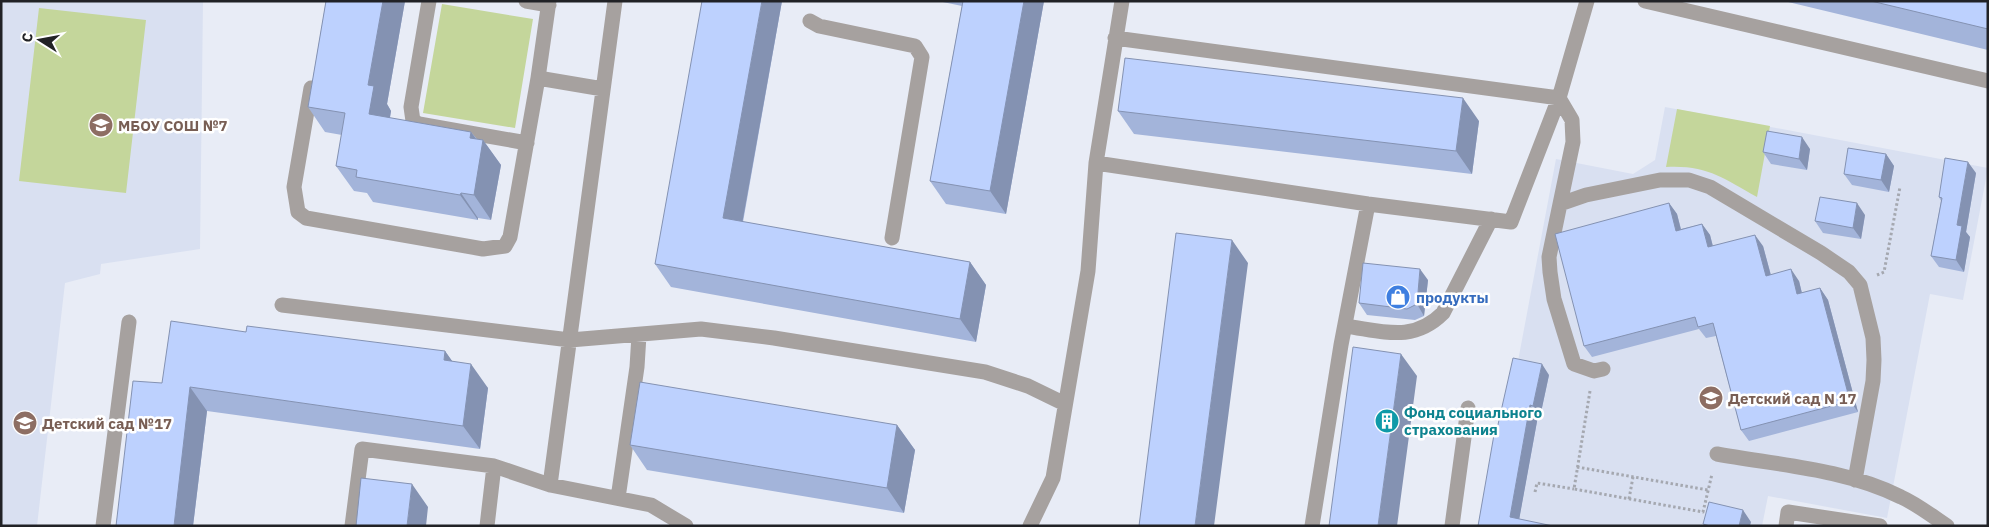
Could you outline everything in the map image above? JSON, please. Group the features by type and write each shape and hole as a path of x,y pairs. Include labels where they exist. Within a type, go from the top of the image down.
{"street":[{"path":"429,1 411,108 413,120 419,124 527,143"},
{"path":"315,70 294,187 298,212 306,218 483,249 505,246 510,237 549,3 526,1"},
{"path":"550,485 615,1"},
{"path":"1030,526 1053,478 1088,271 1096,163 1122,1"},
{"path":"1096,163 1368,204 1511,222 1559,98 1587,1"},
{"path":"1645,1 1988,81"},
{"path":"810,20 819,26 915,46 922,57 892,238"},
{"path":"1115,38 1559,98"},
{"path":"538,78 603,89"},
{"path":"1559,98 1572,120 1573,142 1550,257 1554,299 1574,364 1598,370"},
{"path":"1560,204 1586,195 1660,180 1689,180 1710,187 1821,252 1849,272 1858,282 1874,338 1873,381 1855,480"},
{"path":"1312,526 1345,326 1368,204"},
{"path":"1345,326 1406,333 1419,331 1432,323 1443,313 1491,219"},
{"path":"282,305 570,340 701,329 774,338 985,372 1028,386 1065,404"},
{"path":"103,526 129,322"},
{"path":"618,498 637,367 639,335"},
{"path":"1452,526 1468,408"},
{"path":"352,526 362,449 494,466 550,485 651,505 686,526"},
{"path":"1717,454 1855,480 1902,497 1947,526"},
{"path":"487,526 494,466"},
{"path":"1786,526 1788,512 1880,526"}],"path":[{"path":"1858,282 1884,272 1900,187"},
{"path":"1574,489 1598,370"},
{"path":"1535,492 1537,483 1703,512 1717,454"},
{"path":"1578,467 1708,490"},
{"path":"1629,499 1633,477"}],"shaded area":[{"name":"МБОУ СОШ №7","path":"1,1 203,1 200,249 101,264 100,274 65,283 37,526 1,526"},
{"name":"Детский сад N 17","path":"1665,107 1988,168 1963,300 1930,294 1887,518 1768,496 1762,526 1487,526 1556,159 1633,174 1655,160"}],"green space":[{"path":"442,4 533,19 515,128 423,113"},
{"path":"39,8 146,20 126,193 19,181"},
{"path":"1677,109 1770,126 1757,197 1714,174 1693,168 1666,167"}],"building":[{"path":"326,1 383,1 368,85 374,86 369,114 471,132 470,138 483,140 474,195 461,193 460,195 356,177 357,170 336,166 345,113 308,107"},
{"path":"702,1 762,1 723,218 970,262 960,319 655,264"},
{"path":"963,1 1024,1 990,191 930,181"},
{"path":"1871,1 1988,1 1988,29"},
{"path":"1125,58 1463,98 1456,151 1118,111"},
{"path":"1767,131 1802,137 1799,159 1763,152"},
{"path":"1848,148 1886,154 1881,180 1844,174"},
{"path":"1945,158 1968,162 1957,225 1962,226 1956,260 1931,256 1942,198 1939,197"},
{"path":"1820,197 1857,203 1853,228 1815,221"},
{"path":"1669,203 1676,231 1702,224 1708,247 1755,235 1766,276 1791,269 1797,294 1820,288 1850,401 1741,430 1713,323 1698,327 1695,317 1584,346 1555,234"},
{"path":"1176,233 1232,240 1195,526 1139,526"},
{"name":"продукты","path":"1363,263 1420,269 1417,304 1407,309 1359,303"},
{"path":"171,321 246,332 247,326 445,351 444,360 471,364 463,426 190,387 174,526 116,526 133,381 162,383"},
{"path":"1353,347 1401,354 1378,526 1329,526"},
{"path":"1513,358 1542,364 1533,406 1530,405 1510,517 1553,526 1478,526 1495,429 1497,429"},
{"path":"640,382 897,425 887,488 630,445"},
{"path":"361,478 412,484 407,526 356,526"},
{"path":"1709,502 1743,510 1739,526 1710,526 1703,524"}],"place":[{"name":"МБОУ СОШ №7","path":"101,125"},
{"name":"продукты","path":"1398,297"},
{"name":"Детский сад N 17","path":"1711,398"},
{"name":"Фонд социального страхования","path":"1387,421"},
{"name":"Детский сад №17","path":"25,423"}]}
